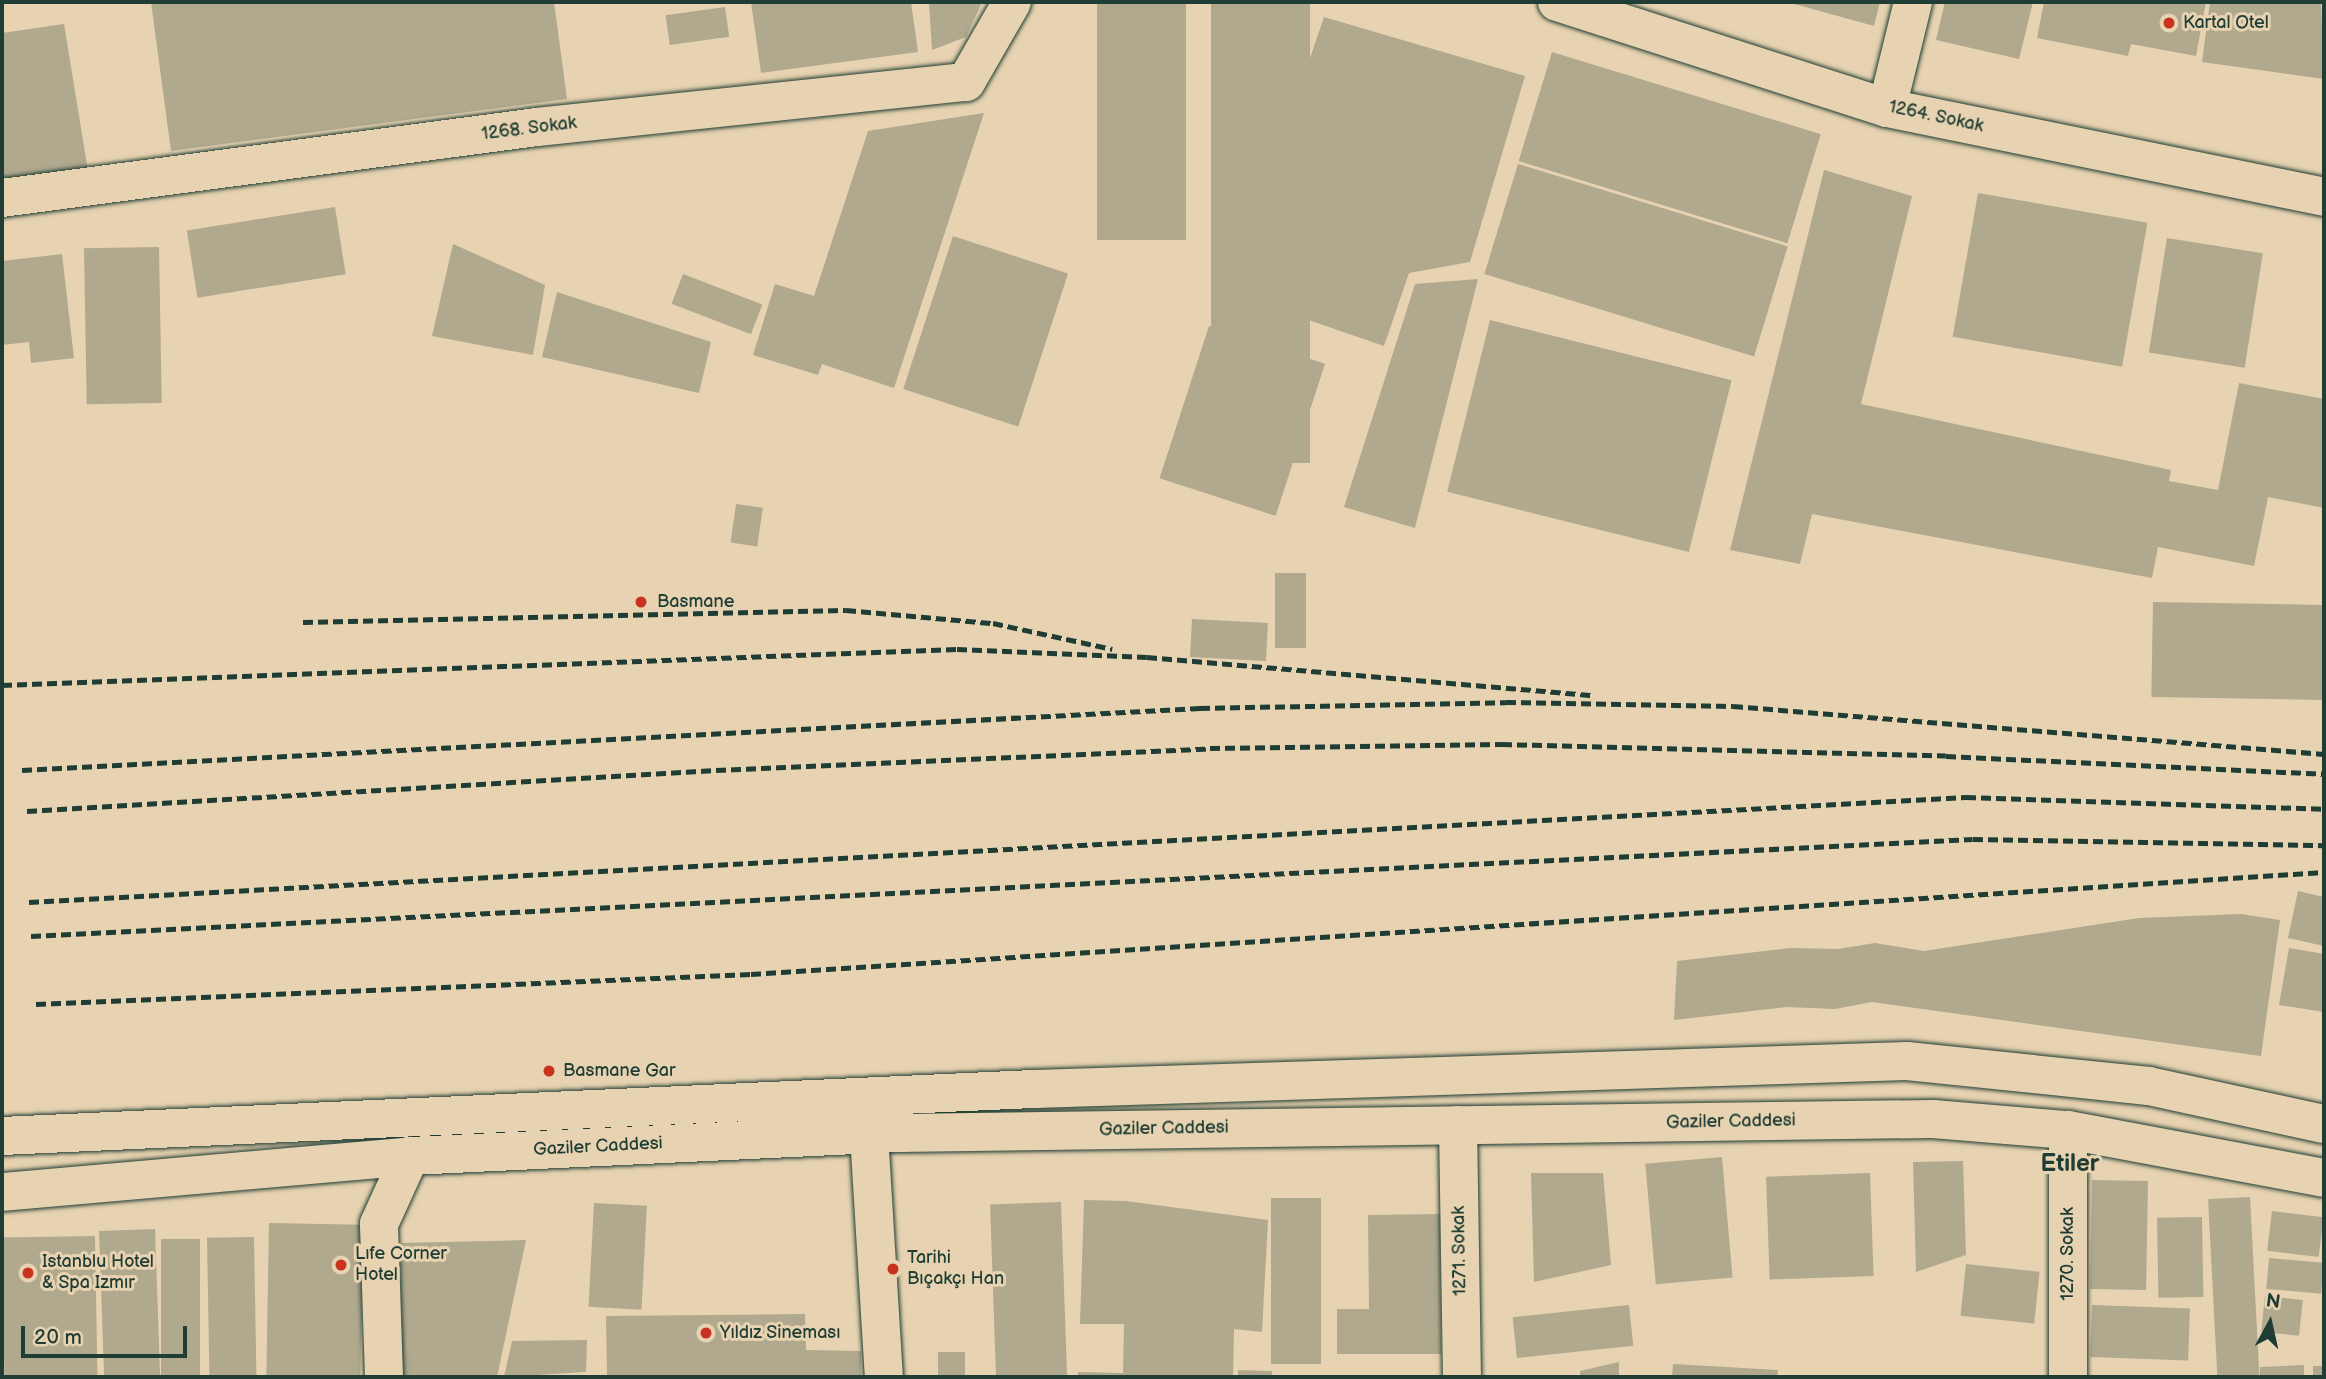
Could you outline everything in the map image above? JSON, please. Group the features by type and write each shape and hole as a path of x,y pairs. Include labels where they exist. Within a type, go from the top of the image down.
{"main road":[{"name":"1268. Sokak","path":"2,198 537,127 966,82 1012,2"},
{"name":"1264. Sokak","path":"1557,2 1887,108 2324,197"},
{"path":"1887,108 1913,2"},
{"path":"2,1136 1021,1090 1907,1061 2149,1086 2324,1124"},
{"name":"Gaziler Caddesi","path":"2,1192 410,1156 869,1134 1933,1119 2068,1130 2324,1178"},
{"name":"1271. Sokak","path":"1458,1125 1462,1377"},
{"name":"1270. Sokak","path":"2068,1130 2068,1377"},
{"path":"869,1134 884,1377"},
{"path":"384,1377 379,1224 410,1156"}],"building":[{"path":"151,2 554,2 567,99 171,151"},
{"path":"751,2 911,2 918,52 761,73"},
{"path":"929,2 982,2 966,37 932,50"},
{"path":"1097,2 1186,2 1186,240 1097,240"},
{"path":"1211,2 1310,2 1310,463 1211,463"},
{"path":"1787,2 1880,2 1874,26"},
{"path":"1945,2 2033,2 2019,59 1936,40"},
{"path":"2044,2 2206,2 2196,56 2131,44 2128,56 2037,38"},
{"path":"2210,2 2321,2 2324,79 2202,62"},
{"path":"725,7 729,37 670,45 666,15"},
{"path":"1324,17 1525,76 1470,262 1409,273 1384,346 1230,293"},
{"path":"64,24 89,177 2,190 2,33"},
{"path":"1552,52 1821,134 1787,243 1519,161"},
{"path":"984,113 894,388 822,364 818,375 753,355 775,284 814,296 868,131"},
{"path":"1518,164 1788,246 1754,356 1484,274"},
{"path":"1824,170 1912,196 1861,404 2171,470 2169,481 2218,490 2239,383 2324,399 2324,508 2268,497 2254,566 2158,547 2152,578 1812,514 1800,564 1730,550"},
{"path":"1978,193 2147,223 2122,367 1953,337"},
{"path":"335,207 346,274 197,298 187,230"},
{"path":"953,236 1068,273 1018,427 903,389"},
{"path":"2167,238 2263,253 2245,368 2149,353"},
{"path":"453,244 545,285 533,355 432,336"},
{"path":"159,247 162,403 87,404 84,248"},
{"path":"62,254 74,358 31,363 29,342 2,345 2,261"},
{"path":"683,274 762,304 751,334 672,304"},
{"path":"1478,279 1415,528 1344,507 1415,284"},
{"path":"557,292 711,342 699,393 542,357"},
{"path":"1490,320 1732,380 1689,552 1447,492"},
{"path":"1209,326 1325,364 1276,516 1160,478"},
{"path":"736,504 763,508 757,546 731,543"},
{"path":"1275,573 1306,573 1306,648 1275,648"},
{"path":"2153,602 2324,605 2322,700 2151,697"},
{"path":"1192,619 1268,623 1266,661 1190,657"},
{"path":"2298,891 2324,897 2324,946 2288,938"},
{"path":"2241,914 2280,920 2261,1056 1872,1002 1835,1009 1787,1007 1674,1020 1677,961 1790,948 1838,949 1875,943 1924,951 2139,918"},
{"path":"2289,948 2324,954 2324,1012 2279,1005"},
{"path":"1722,1157 1733,1278 1656,1284 1645,1164"},
{"path":"1963,1161 1966,1255 1916,1272 1913,1162"},
{"path":"1531,1173 1603,1173 1611,1265 1534,1282"},
{"path":"1870,1173 1874,1276 1770,1280 1766,1177"},
{"path":"2092,1180 2148,1181 2146,1290 2090,1289"},
{"path":"2250,1197 2259,1377 2217,1377 2208,1199"},
{"path":"1271,1198 1321,1198 1321,1364 1271,1364"},
{"path":"1084,1200 1126,1201 1268,1220 1262,1332 1234,1329 1233,1377 1078,1377 1078,1372 1123,1373 1124,1324 1080,1324"},
{"path":"1061,1202 1067,1377 996,1377 990,1204"},
{"path":"594,1203 647,1206 641,1310 589,1307"},
{"path":"2272,1211 2324,1217 2319,1257 2267,1251"},
{"path":"1440,1214 1441,1354 1337,1354 1337,1309 1369,1309 1368,1215"},
{"path":"2202,1217 2203,1297 2158,1298 2157,1218"},
{"path":"269,1223 363,1225 360,1377 266,1377"},
{"path":"155,1229 160,1377 104,1377 99,1231"},
{"path":"95,1236 97,1377 4,1377 2,1238"},
{"path":"254,1237 256,1377 209,1377 207,1238"},
{"path":"161,1239 200,1239 200,1377 161,1377"},
{"path":"526,1240 497,1377 402,1377 400,1243"},
{"path":"2269,1258 2324,1263 2321,1294 2266,1289"},
{"path":"1966,1264 2040,1272 2034,1323 1961,1316"},
{"path":"2265,1296 2303,1300 2299,1336 2261,1332"},
{"path":"1629,1305 1633,1346 1517,1358 1513,1317"},
{"path":"2092,1305 2190,1308 2188,1360 2090,1357"},
{"name":"Yıldız Sineması","path":"805,1314 806,1350 861,1351 861,1377 607,1377 606,1316"},
{"path":"587,1340 586,1372 504,1377 512,1341"},
{"path":"938,1352 965,1352 965,1377 938,1377"},
{"path":"1619,1362 1619,1377 1580,1377 1580,1371"},
{"path":"1673,1364 1778,1370 1777,1377 1672,1377"},
{"path":"2304,1365 2304,1377 2260,1377 2260,1367"},
{"path":"2313,1366 2324,1366 2324,1377 2313,1377"},
{"path":"1238,1370 1272,1371 1272,1377 1238,1377"}],"railway":[{"path":"303,622 846,610 993,623 1112,649"},
{"path":"2,685 957,649 1147,657 1592,695"},
{"path":"22,770 1200,708 1506,702 1733,706 2324,754"},
{"path":"27,811 716,770 1210,748 1502,744 1946,756 2324,774"},
{"path":"29,902 1966,797 2324,809"},
{"path":"31,936 1973,839 2324,845"},
{"path":"36,1004 751,974 2324,872"}],"place":[{"name":"Kartal Otel","path":"2169,23"},
{"name":"Basmane","path":"641,602"},
{"name":"Basmane Gar","path":"549,1071"},
{"name":"Lıfe Corner Hotel","path":"341,1265"},
{"name":"Tarihi Bıçakçı Han","path":"893,1269"},
{"name":"Istanblu Hotel & Spa Izmır","path":"28,1273"},
{"name":"Yıldız Sineması","path":"706,1333"}],"district":[{"name":"Etiler","path":"2070,1164"}]}
